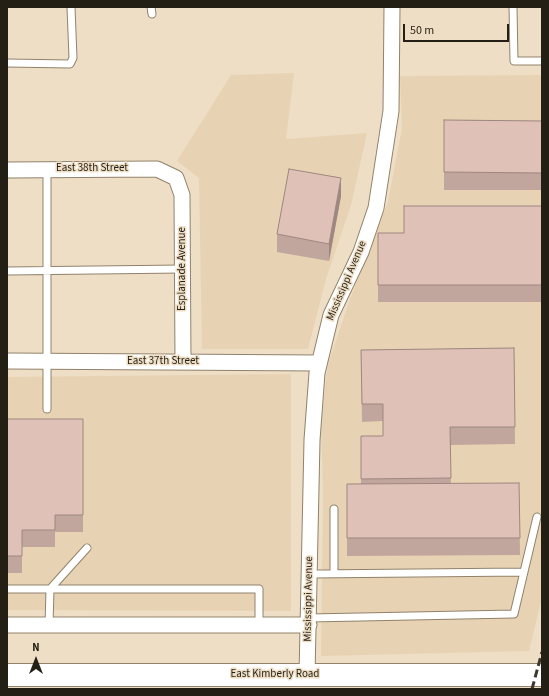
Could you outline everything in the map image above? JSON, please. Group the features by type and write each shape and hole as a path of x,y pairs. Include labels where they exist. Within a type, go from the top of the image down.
{"main road":[{"name":"East Kimberly Road","path":"7,675 542,675"}],"street":[{"name":"Mississippi Avenue","path":"307,675 312,440 319,363 331,315 361,252 376,208 392,111 392,7"},
{"name":"East 38th Street","path":"7,170 157,169 176,178"},
{"name":"Esplanade Avenue","path":"176,178 182,195 183,362"},
{"name":"East 37th Street","path":"7,361 319,363"},
{"path":"7,625 258,625 309,621"}],"lane":[{"path":"7,63 70,64 73,58 71,7"},
{"path":"513,7 514,61 542,61"},
{"path":"46,170 47,409"},
{"path":"7,271 183,269"},
{"path":"334,509 334,574"},
{"path":"309,621 514,614 537,517"},
{"path":"49,625 50,588 87,548"},
{"path":"310,574 523,572"},
{"path":"7,588 258,589 258,625"}],"shaded area":[{"path":"294,73 286,139 367,133 351,205 326,279 308,349 202,349 199,178 177,161 231,75"},
{"path":"542,75 542,597 529,651 321,656 323,494 321,421 328,364 350,299 388,202 402,128 400,76"},
{"path":"291,374 291,611 7,610 7,377"}],"building":[{"path":"444,120 542,121 542,173 444,172"},
{"path":"289,169 341,178 329,244 277,234"},
{"path":"404,206 542,206 542,285 378,285 378,233 404,233"},
{"path":"514,348 515,427 450,427 451,478 361,479 361,436 383,436 383,404 362,404 361,350"},
{"path":"7,419 83,419 83,515 55,515 55,530 22,530 22,556 7,556"},
{"path":"519,483 520,538 347,538 347,484"}],"railway":[{"path":"532,689 542,652"}]}
